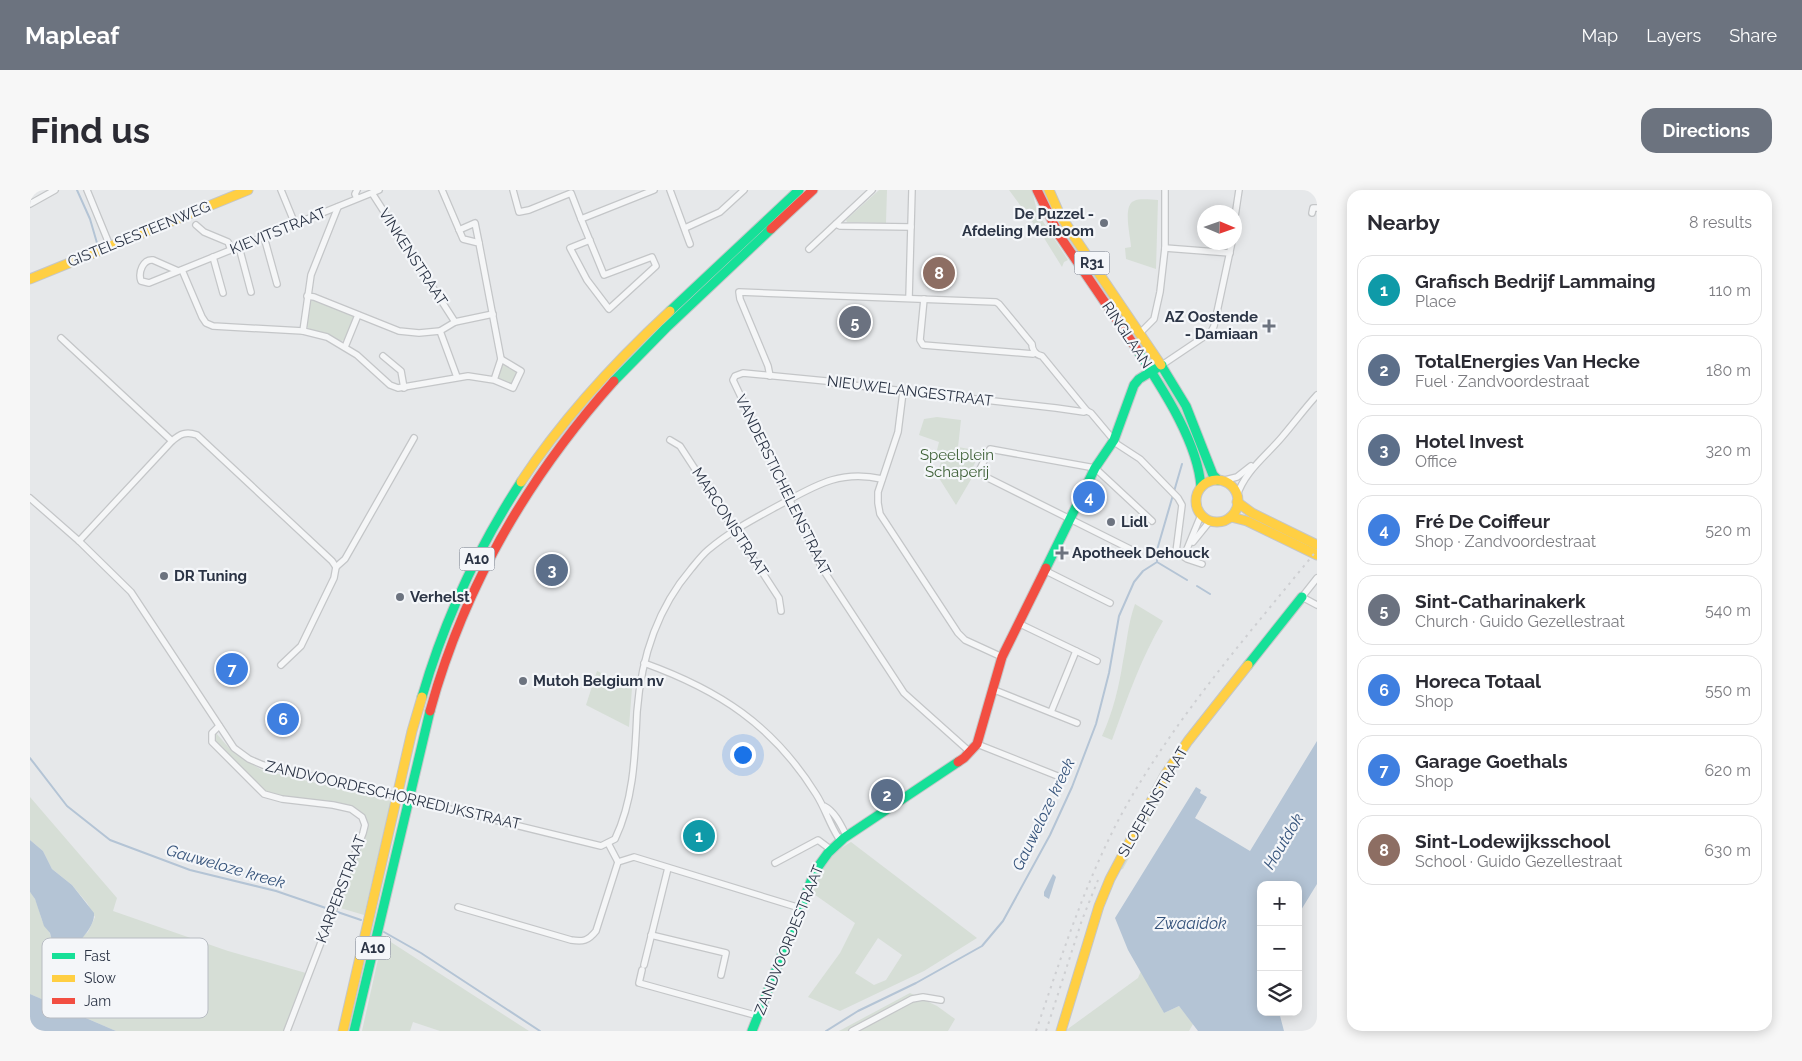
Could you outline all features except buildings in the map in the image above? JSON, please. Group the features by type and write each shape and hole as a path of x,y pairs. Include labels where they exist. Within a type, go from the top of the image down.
{"main road":[{"name":"GISTELSESTEENWEG","path":"30,279 248,190"},
{"name":"A10","path":"342,1031 412,731 433,659 470,572 500,515 533,464 580,402 627,351 799,190"},
{"name":"A10","path":"354,1031 424,733 445,663 480,579 511,521 546,466 579,422 636,358 813,190"},
{"name":"RINGLAAN","path":"1037,190 1059,236 1151,371 1174,409 1200,470 1201,487"},
{"name":"RINGLAAN","path":"1049,190 1059,213 1075,238 1162,365 1186,406 1200,438 1210,470 1220,480"},
{"name":"ZANDVOORDESTRAAT","path":"752,1031 814,870 830,849 970,752 977,744 1002,657 1095,468 1114,440 1134,385 1151,371 1162,365"},
{"path":"1201,487 1212,481 1220,480"},
{"name":"R31","path":"1220,480 1232,486 1237,499 1245,509 1317,545"},
{"name":"R31","path":"1201,487 1196,501 1201,514"},
{"path":"1201,514 1210,521 1224,520 1231,516 1237,508 1237,499"},
{"path":"1231,516 1248,521 1317,555"},
{"name":"SLOEPENSTRAAT","path":"1061,1031 1099,906 1110,879 1165,775 1208,714 1302,597"}],"street":[{"path":"30,204 55,190"},
{"path":"87,190 110,246"},
{"path":"281,190 295,224"},
{"path":"357,190 357,198"},
{"name":"KIEVITSTRAAT","path":"180,270 148,259 142,267 139,277 141,281 149,283 379,190"},
{"path":"442,190 463,239 479,243"},
{"path":"514,190 519,212 529,210 571,193 582,219 604,275 652,257 656,266 609,309 587,280 570,248 590,240"},
{"path":"582,219 654,190"},
{"path":"670,190 690,244"},
{"path":"685,228 720,212 744,190"},
{"path":"810,248 872,190"},
{"path":"909,298 912,190"},
{"path":"1140,333 1154,319 1166,248 1165,190"},
{"path":"1237,205 1239,190"},
{"name":"VINKENSTRAAT","path":"372,193 455,322"},
{"path":"302,331 311,275 338,207"},
{"path":"459,230 475,223 501,359 494,380"},
{"path":"836,224 840,226 911,227"},
{"path":"196,225 204,232 228,242 231,250"},
{"path":"264,237 277,284"},
{"path":"239,247 251,292"},
{"path":"1166,248 1230,253"},
{"path":"1162,365 1211,332 1214,326 1231,250"},
{"path":"213,257 222,293"},
{"path":"180,270 206,323 214,326 302,331 327,337 345,347 390,385 398,388 457,377 474,376 494,380 513,388 521,371 501,359"},
{"path":"770,376 768,366 738,292 909,298 999,304 1032,344 1035,352 1042,356 1087,411 1091,413 1114,440 1140,459 1178,498 1182,505 1176,552 1187,559 1202,564"},
{"path":"307,296 405,332 419,334 440,331 455,322 493,314"},
{"path":"924,299 921,343 923,346 1033,354 1035,352"},
{"path":"345,347 358,315"},
{"path":"440,331 457,377"},
{"path":"62,338 172,441"},
{"path":"383,356 401,371 404,388"},
{"name":"NIEUWELANGESTRAAT","path":"735,376 743,373 826,381 903,392 1060,410 1087,411"},
{"name":"VANDERSTICHELENSTRAAT","path":"735,376 733,380 822,568 904,694 970,752"},
{"path":"903,392 898,432 878,492 880,514 954,628 965,640 1002,657"},
{"path":"1237,499 1240,484 1246,476 1317,395"},
{"path":"79,541 172,441 184,433 191,432 197,435 332,561 336,567"},
{"path":"281,665 301,646 334,578 336,567 345,559 414,438"},
{"name":"MARCONISTRAAT","path":"670,440 680,446 735,529 779,598 782,610"},
{"path":"1134,551 978,473 990,448 1095,468 1152,521"},
{"path":"1220,480 1237,477 1265,456"},
{"path":"458,906 571,940 582,942 591,938 596,931 618,862 608,843 615,839 619,830 633,779 639,686 650,640 660,614 681,581 707,551 735,529 789,500 838,477 864,476 882,479"},
{"name":"ZANDVOORDESCHORREDIJKSTRAAT","path":"30,498 79,541 131,592 234,748 249,759 263,765 579,841 601,846 608,843"},
{"path":"1201,514 1188,549 1210,521"},
{"path":"1044,570 1110,603"},
{"name":"SLOEPENSTRAAT","path":"1302,597 1317,578"},
{"path":"1302,597 1317,605"},
{"path":"1018,623 1097,661"},
{"path":"1051,712 1076,650"},
{"path":"644,664 669,672 708,690 753,721 790,757 824,806 825,814 838,838 844,838"},
{"path":"992,689 1077,722"},
{"name":"KARPERSTRAAT","path":"219,726 212,733 212,742 264,794 282,799 334,805 351,809 362,817 364,825 363,833 287,1031"},
{"path":"977,744 1060,777"},
{"path":"776,863 818,840 830,849"},
{"path":"618,862 634,858 800,908"},
{"path":"668,868 639,983 758,1016"},
{"path":"651,935 726,953 721,975"},
{"path":"852,1031 912,999 923,997 941,1000"}],"green space":[{"path":"879,190 887,190 886,223 847,222 846,220"},
{"path":"1009,190 1032,190 1036,207 1042,220 1068,260 1064,262 1062,267 1044,238"},
{"path":"1040,190 1045,190 1154,360 1148,361 1058,228"},
{"path":"1139,200 1158,200 1156,269 1126,259 1125,248 1131,247 1128,223 1130,204"},
{"path":"312,300 353,316 354,318 345,340 341,341 308,328 306,325"},
{"path":"503,365 517,371 512,384 497,378"},
{"path":"1164,380 1188,416 1211,477 1204,479 1192,440 1162,381"},
{"name":"Speelplein Schaperij","path":"937,417 961,420 958,447 980,451 970,474 973,476 956,505 937,475 944,452 937,450 939,442 919,435 924,419"},
{"path":"1135,604 1163,621 1141,664 1112,740 1102,736 1117,690 1129,625"},
{"path":"597,671 632,688 629,727 586,705"},
{"path":"216,733 230,749 262,770 391,801 364,915 337,907 366,832 363,814 348,806 282,797 265,791 214,741"},
{"path":"1159,793 1163,795 1123,869 1119,870"},
{"path":"30,797 117,898 113,911 191,938 82,938 88,932 95,917 87,903 72,885 52,869 43,851 30,840"},
{"path":"851,842 977,938 924,971 840,1011 808,997 840,953 855,923 811,892 826,863","holes":["878,938 902,955 886,980 874,985 855,973"]},
{"path":"30,892 51,938 42,938 42,999 30,994"},
{"path":"383,937 529,1031 440,1031 413,1022 410,1031 362,1031"},
{"path":"208,944 306,973 284,1031 116,1031 86,1018 208,1018"},
{"path":"1141,971 1164,1013 1179,1006 1193,1024 1189,1031 1065,1031 1138,978"},
{"path":"910,993 937,1006 955,1019 948,1031 839,1031"}],"water":[{"name":"Zwaaidok","path":"1317,741 1317,884 1302,908 1302,881 1257,881 1257,1016 1280,1016 1284,1031 1198,1031 1179,1006 1164,1013 1128,950 1115,918 1196,787 1201,790 1200,793 1207,797 1195,818 1250,851"},
{"path":"30,840 43,851 52,869 72,885 94,913 92,924 82,938 51,938 50,933 44,926 35,899 30,892"},
{"path":"1053,874 1056,877 1049,899 1044,896 1044,892"},
{"path":"30,994 42,999 42,1018 86,1018 116,1031 30,1031"}],"waterway":[{"path":"77,190 90,219 97,243"},
{"name":"Gauweloze kreek","path":"826,1031 858,1011 916,983 982,946 1003,921 1050,835 1072,787 1096,724 1109,673 1119,616 1134,582 1143,571 1157,562 1157,550 1182,464"},
{"path":"1157,562 1187,580"},
{"path":"1197,586 1210,594"},
{"name":"Gauweloze kreek","path":"30,758 67,806 110,840 190,870 276,891 361,920"},
{"name":"Gauweloze kreek","path":"384,932 421,953 540,1031"}],"railway":[{"path":"1036,1031 1084,895 1107,843 1141,781 1163,746 1212,679 1317,550"},
{"path":"1046,1031 1082,920 1098,880"}],"traffic: fast":[{"path":"670,311 799,190"},
{"path":"614,381 666,328 771,229"},
{"path":"1138,351 1168,398 1186,434 1193,452 1201,487"},
{"path":"1161,365 1186,406 1213,475 1218,480"},
{"path":"1046,568 1095,468 1114,440 1134,385 1139,379 1162,365"},
{"path":"422,697 441,641 464,586 490,533 521,482"},
{"path":"1248,665 1302,597"},
{"path":"354,1031 430,711"},
{"path":"752,1031 815,871 828,853 844,838 958,762"}],"traffic: slow":[{"path":"30,279 248,190"},
{"path":"1049,190 1059,213 1161,365"},
{"path":"521,482 537,458 590,392 670,311"},
{"path":"1217,480 1232,486 1238,501 1232,516 1217,522 1202,516 1196,501 1202,486 1217,480"},
{"path":"1237,502 1252,513 1317,545"},
{"path":"1231,517 1247,521 1317,555"},
{"path":"1061,1031 1099,906 1110,879 1165,775 1188,741 1248,665"},
{"path":"343,1031 412,731 422,697"}],"traffic: jam":[{"path":"771,229 813,190"},
{"path":"1037,190 1059,235 1138,351"},
{"path":"430,711 444,665 461,620 503,535 527,494 554,455 614,381"},
{"path":"958,762 977,744 1002,657 1046,568"}],"place":[{"name":"De Puzzel - Afdeling Meiboom","path":"1104,223"},
{"name":"Sint-Lodewijksschool","path":"939,273"},
{"name":"Sint-Catharinakerk","path":"855,322"},
{"name":"AZ Oostende - Damiaan","path":"1269,326"},
{"name":"Fré De Coiffeur","path":"1089,497"},
{"name":"Lidl","path":"1111,522"},
{"name":"Apotheek Dehouck","path":"1062,553"},
{"name":"Hotel Invest","path":"552,570"},
{"name":"DR Tuning","path":"164,576"},
{"name":"Verhelst","path":"400,597"},
{"name":"Garage Goethals","path":"232,669"},
{"name":"Mutoh Belgium nv","path":"523,681"},
{"name":"Horeca Totaal","path":"283,719"},
{"name":"TotalEnergies Van Hecke","path":"887,795"},
{"name":"Grafisch Bedrijf Lammaing","path":"699,836"}],"water label":[{"name":"Houtdok","path":"1283,841"}]}
